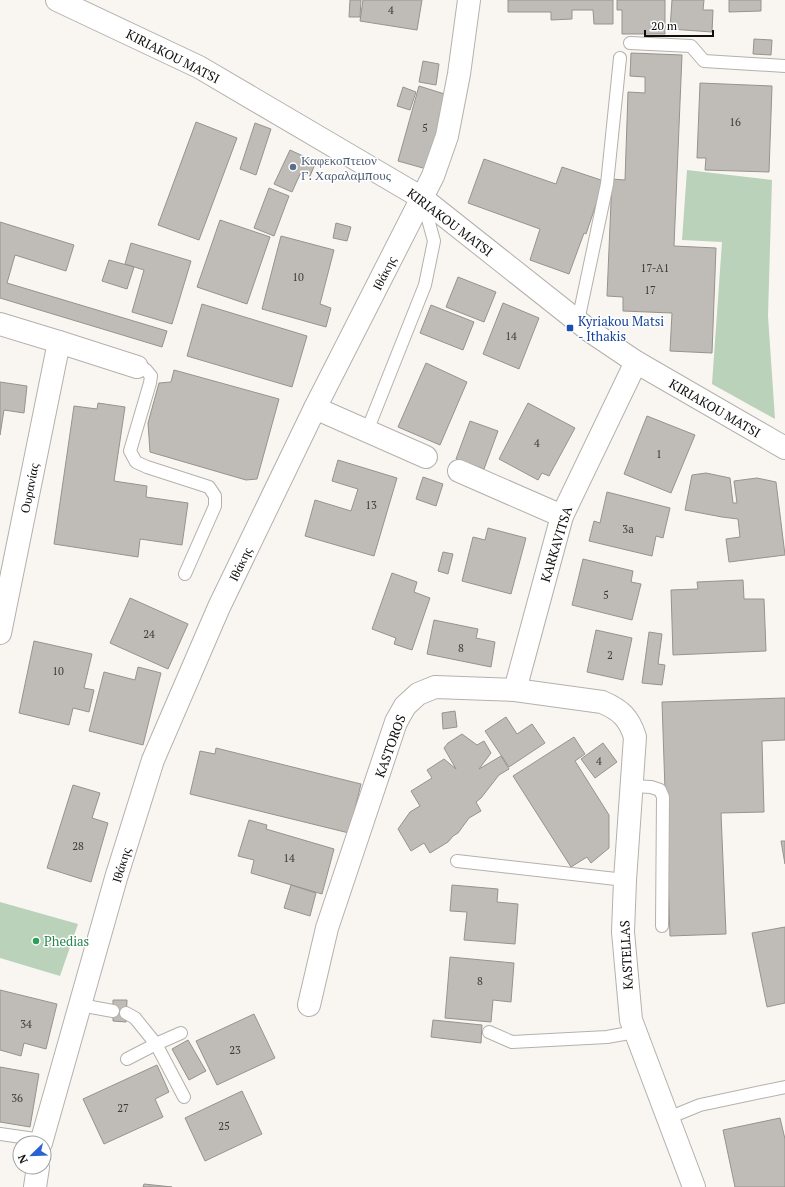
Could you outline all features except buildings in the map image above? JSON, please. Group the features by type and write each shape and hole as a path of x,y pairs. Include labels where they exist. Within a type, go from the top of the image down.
{"street":[{"name":"KIRIAKOU MATSI","path":"56,0 199,67 422,198 590,331 636,362 785,448"},
{"name":"Ιθάκης","path":"43,1135 116,878 153,760 219,607 315,408 433,176 447,136 459,74 469,0"},
{"path":"0,324 137,367"},
{"name":"Ουρανίας","path":"0,633 59,342"},
{"name":"KARKAVITSA","path":"515,690 562,516 636,362"},
{"path":"315,408 426,457"},
{"path":"459,471 562,516"},
{"name":"KASTOROS","path":"309,1005 326,928 396,722 405,706 418,694 435,687 515,690 602,702 614,707 624,715"},
{"name":"KASTELLAS","path":"624,715 631,725 635,737 623,932 631,1020 694,1187"},
{"path":"35,1187 37,1175"}],"lane":[{"path":"630,43 691,46 704,61 785,66"},
{"path":"578,321 607,184 620,58"},
{"path":"367,431 425,284 434,241 422,198"},
{"path":"137,367 146,370 151,376 130,450 136,462 209,487 215,496 215,506 185,574"},
{"path":"632,786 651,786 660,790 663,797 662,926"},
{"path":"457,861 625,880"},
{"path":"80,1005 113,1011"},
{"path":"126,1013 135,1018 156,1044 184,1097"},
{"path":"489,1032 512,1042 607,1037 635,1032"},
{"path":"127,1059 181,1033"},
{"path":"668,1118 700,1105 785,1086"},
{"path":"0,1134 12,1136"}],"green space":[{"path":"687,170 772,180 768,316 775,419 712,384 722,242 682,240"},
{"name":"Phedias","path":"0,902 78,924 60,976 0,958"}],"place":[{"name":"Καφεκοπτειον Γ. Χαραλαμπους","path":"293,167"},
{"name":"Kyriakou Matsi - Ithakis","path":"570,328"},
{"name":"Phedias","path":"36,941"}]}
